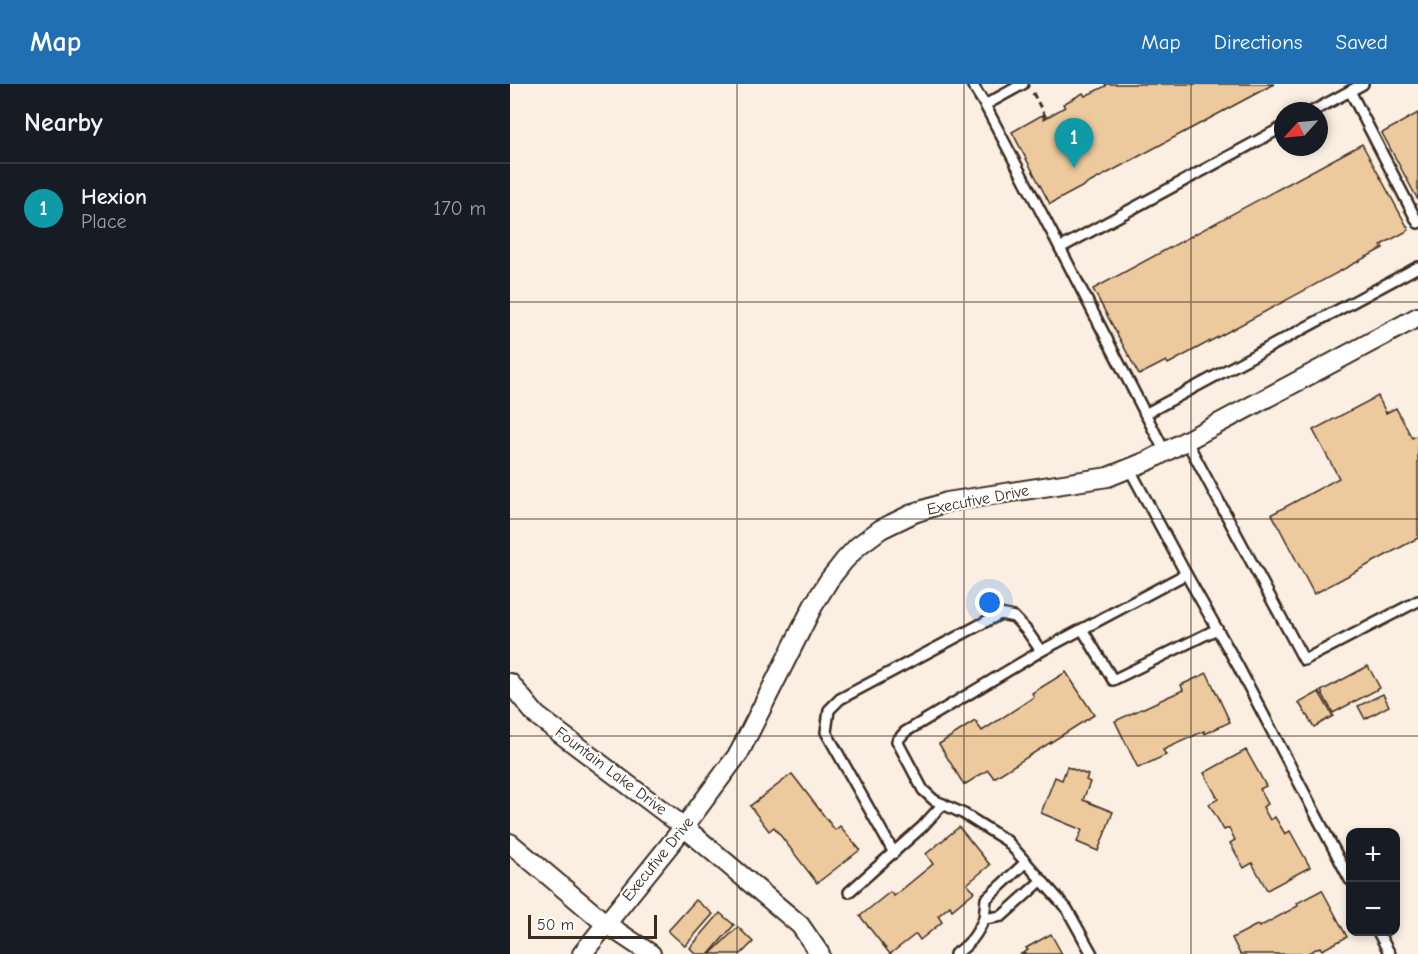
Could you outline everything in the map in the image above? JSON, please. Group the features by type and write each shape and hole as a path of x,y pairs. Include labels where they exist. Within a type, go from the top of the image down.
{"street":[{"name":"Executive Drive","path":"582,954 684,827 739,753 813,606 829,580 858,546 889,525 914,513 947,502 1108,477 1165,452 1417,320"},
{"name":"Fountain Lake Drive","path":"510,683 536,715 684,827 800,925 819,954"},
{"path":"510,843 606,924 651,954"}],"lane":[{"path":"972,84 1165,452"},
{"path":"985,105 1023,84"},
{"path":"1328,103 1363,84"},
{"path":"1350,91 1418,223"},
{"path":"1060,248 1274,132"},
{"path":"1145,414 1418,267"},
{"path":"1186,440 1304,660 1418,601"},
{"path":"1129,468 1346,872"},
{"path":"1092,954 1067,909 1007,841 964,814 934,800 923,790 897,741 904,732 1041,651 1186,574"},
{"path":"894,853 826,732 829,710 840,699 1000,614 1014,617 1041,651"},
{"path":"1082,629 1113,680 1217,629"},
{"path":"849,892 922,827 943,804"},
{"path":"955,954 976,935 984,918 986,899 1026,862"},
{"path":"984,918 1002,916 1042,880"},
{"path":"1380,936 1386,953"}],"path":[{"path":"1029,84 1046,118"}],"building":[{"path":"1105,84 1274,84 1050,204 1012,132 1042,115 1044,119 1065,107 1063,104 1083,93 1085,96 1106,86"},
{"path":"1418,113 1418,200 1382,133"},
{"path":"1362,144 1409,230 1381,245 1383,248 1168,364 1166,361 1139,375 1093,289"},
{"path":"1378,396 1386,413 1396,408 1412,438 1418,435 1418,538 1314,594 1272,514 1339,478 1313,430"},
{"path":"1368,666 1380,688 1333,713 1321,691"},
{"path":"1066,672 1094,715 994,778 988,770 964,785 939,744 975,721 982,731 1034,697 1032,693"},
{"path":"1207,673 1230,722 1163,750 1166,755 1138,768 1115,721 1183,690 1181,685"},
{"path":"1319,692 1333,716 1314,727 1299,703"},
{"path":"1383,694 1389,706 1365,719 1358,706"},
{"path":"1246,750 1266,786 1260,789 1268,804 1263,807 1270,820 1275,817 1285,834 1290,831 1310,867 1267,890 1252,863 1244,868 1230,843 1235,840 1229,828 1224,830 1209,804 1218,799 1204,773"},
{"path":"1067,767 1088,775 1086,780 1090,782 1083,800 1113,812 1098,851 1077,842 1082,830 1041,813 1055,777 1062,780"},
{"path":"792,774 835,830 840,826 860,850 817,883 774,827 769,831 750,806"},
{"path":"959,827 990,865 967,884 974,892 952,910 950,906 938,916 942,922 920,940 916,934 890,954 860,916 890,892 894,896 933,864 926,854"},
{"path":"1322,890 1347,937 1322,950 1320,947 1306,954 1240,954 1232,938 1257,925 1259,927 1298,906 1297,903"},
{"path":"696,900 713,914 685,946 668,931"},
{"path":"720,913 734,925 709,954 696,954 690,948"},
{"path":"738,927 753,942 741,954 710,954"},
{"path":"1051,934 1062,954 1021,954 1028,950 1026,948"}],"place":[{"name":"Hexion","path":"1074,168"}]}
